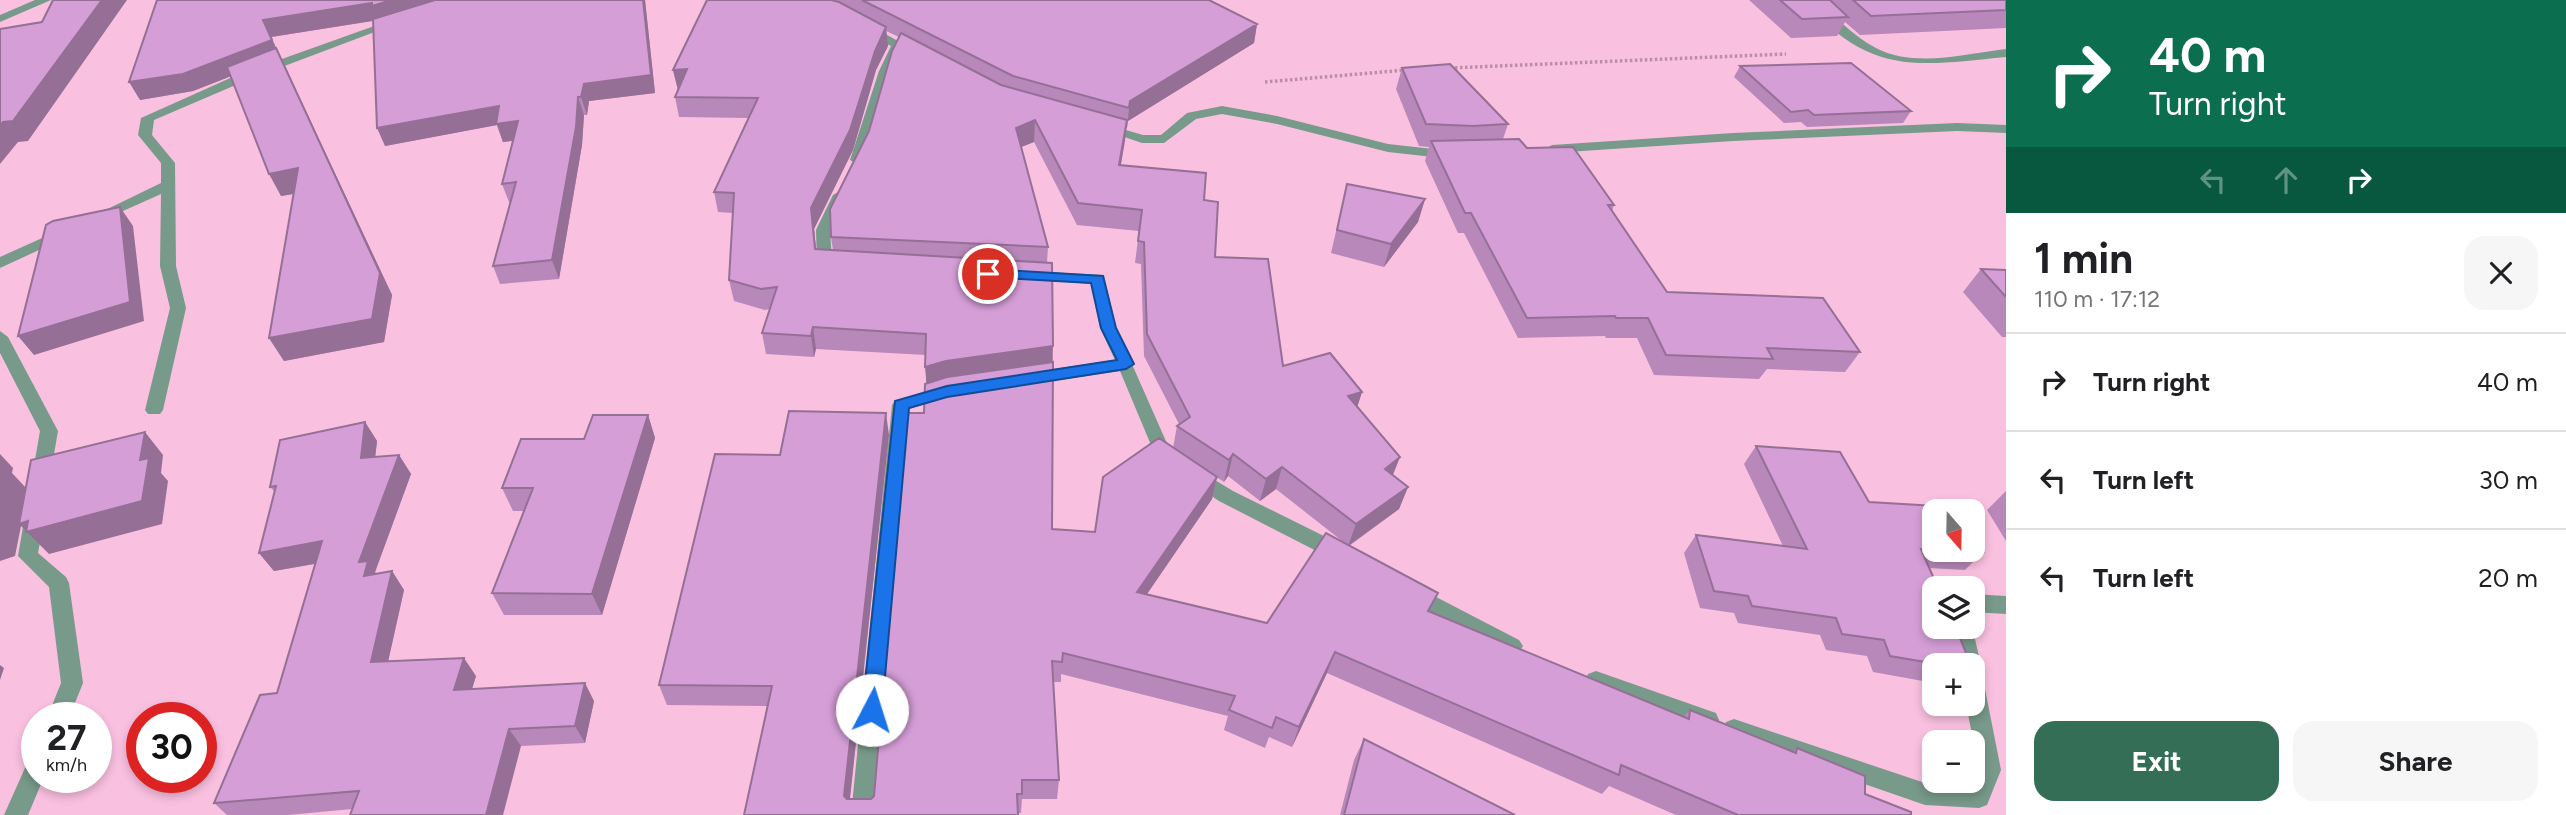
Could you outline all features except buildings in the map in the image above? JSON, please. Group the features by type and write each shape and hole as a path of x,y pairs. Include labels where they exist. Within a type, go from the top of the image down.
{"street":[{"path":"0,19 45,0"},
{"path":"1809,0 1865,45 1883,55 1912,61 2006,53"},
{"path":"154,410 178,308 167,266 168,163 145,135 148,118 331,43 414,16"},
{"path":"856,22 933,64"},
{"path":"852,267 825,265 823,230 862,151 885,71 897,45"},
{"path":"1093,125 1142,139 1164,138 1192,117 1222,110 1277,120 1388,148 1425,154 1465,155"},
{"path":"1538,150 1733,136 1957,127 2006,129"},
{"path":"0,263 168,185"},
{"path":"1016,275 1098,279 1108,328 1126,364 1161,452 1226,496 1358,563"},
{"path":"0,337 48,431 28,556 59,583 72,683 64,702"},
{"path":"1015,381 1126,364"},
{"path":"863,815 901,405 961,389"},
{"path":"1392,582 1496,640 1533,655"},
{"path":"1985,604 2006,605"},
{"path":"1582,676 1925,794 1979,797 1990,770 1979,716"},
{"path":"16,815 26,793"}],"path":[{"path":"1438,68 1786,54"},
{"path":"1265,82 1412,70"}],"route":[{"path":"872,710 901,405 947,391 1126,364 1108,328 1098,279 988,274"}]}
